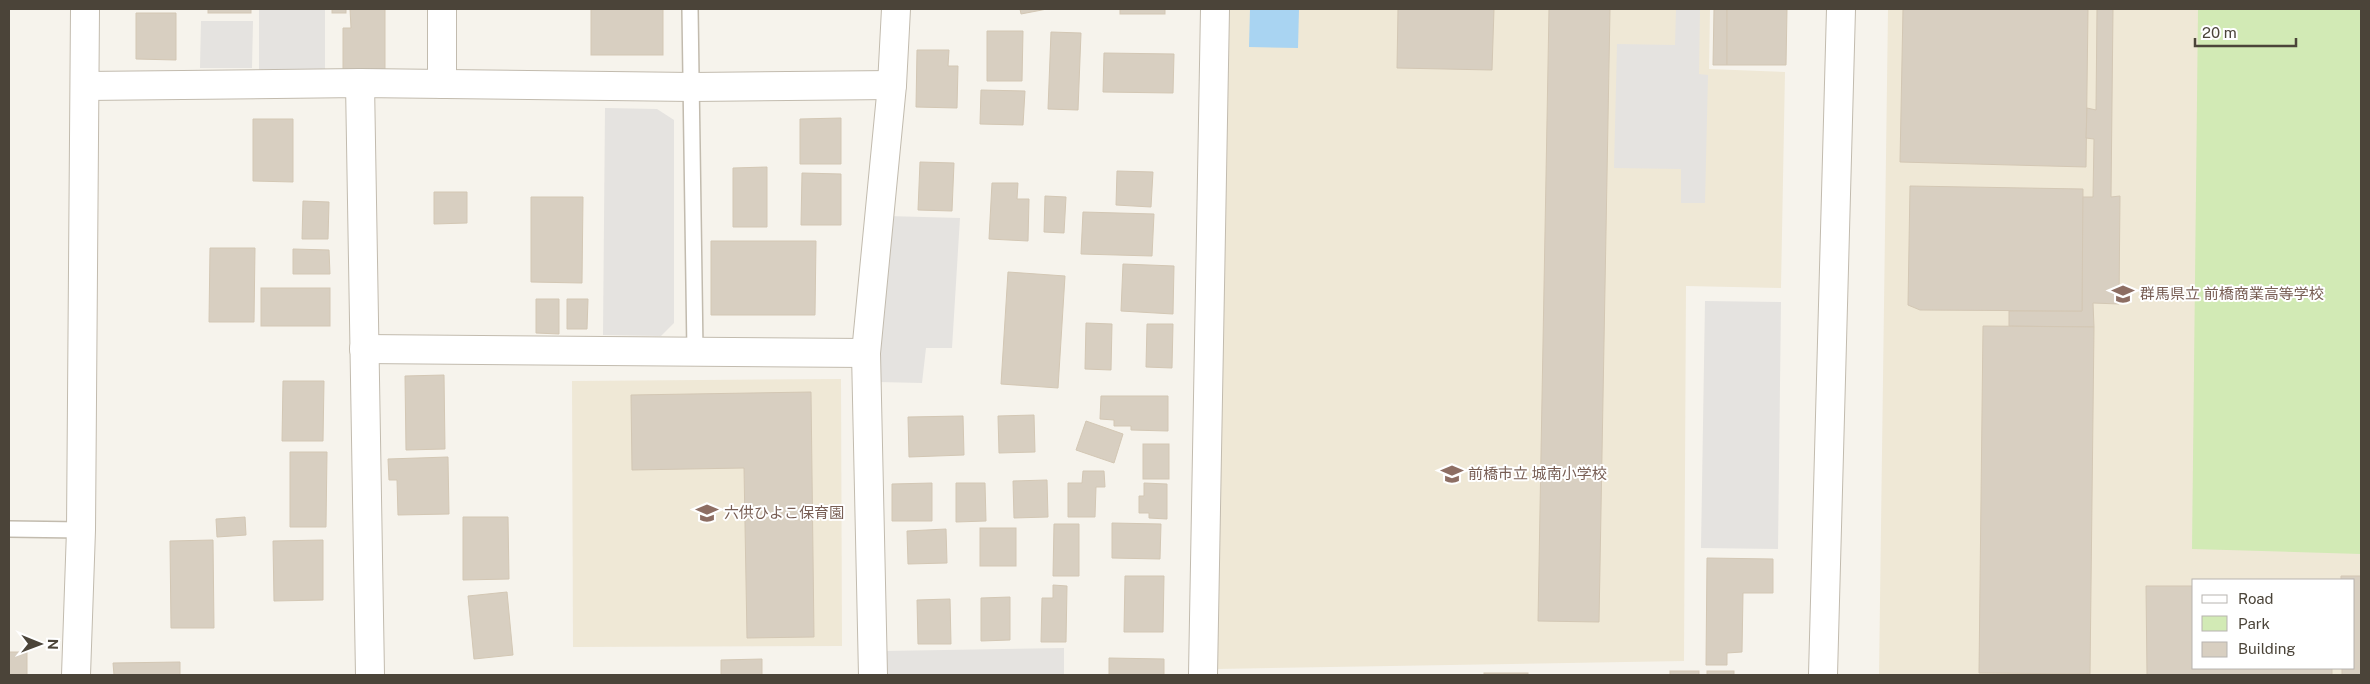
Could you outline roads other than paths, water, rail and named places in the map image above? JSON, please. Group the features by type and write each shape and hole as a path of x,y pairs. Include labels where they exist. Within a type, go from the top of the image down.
{"street":[{"path":"76,675 82,530 85,9"},
{"path":"442,9 442,84"},
{"path":"873,675 866,353 892,85 896,9"},
{"path":"1203,675 1215,9"},
{"path":"1823,675 1841,9"},
{"path":"85,86 360,82 692,86 892,85"},
{"path":"360,82 370,675"},
{"path":"364,349 866,353"}],"lane":[{"path":"690,9 689,52 692,86 695,352"},
{"path":"9,529 82,530"}],"water":[{"path":"1250,9 1299,9 1298,48 1249,47"}],"place":[{"name":"群馬県立 前橋商業高等学校","path":"2123,294"},
{"name":"前橋市立 城南小学校","path":"1452,474"},
{"name":"六供ひよこ保育園","path":"707,513"}]}
